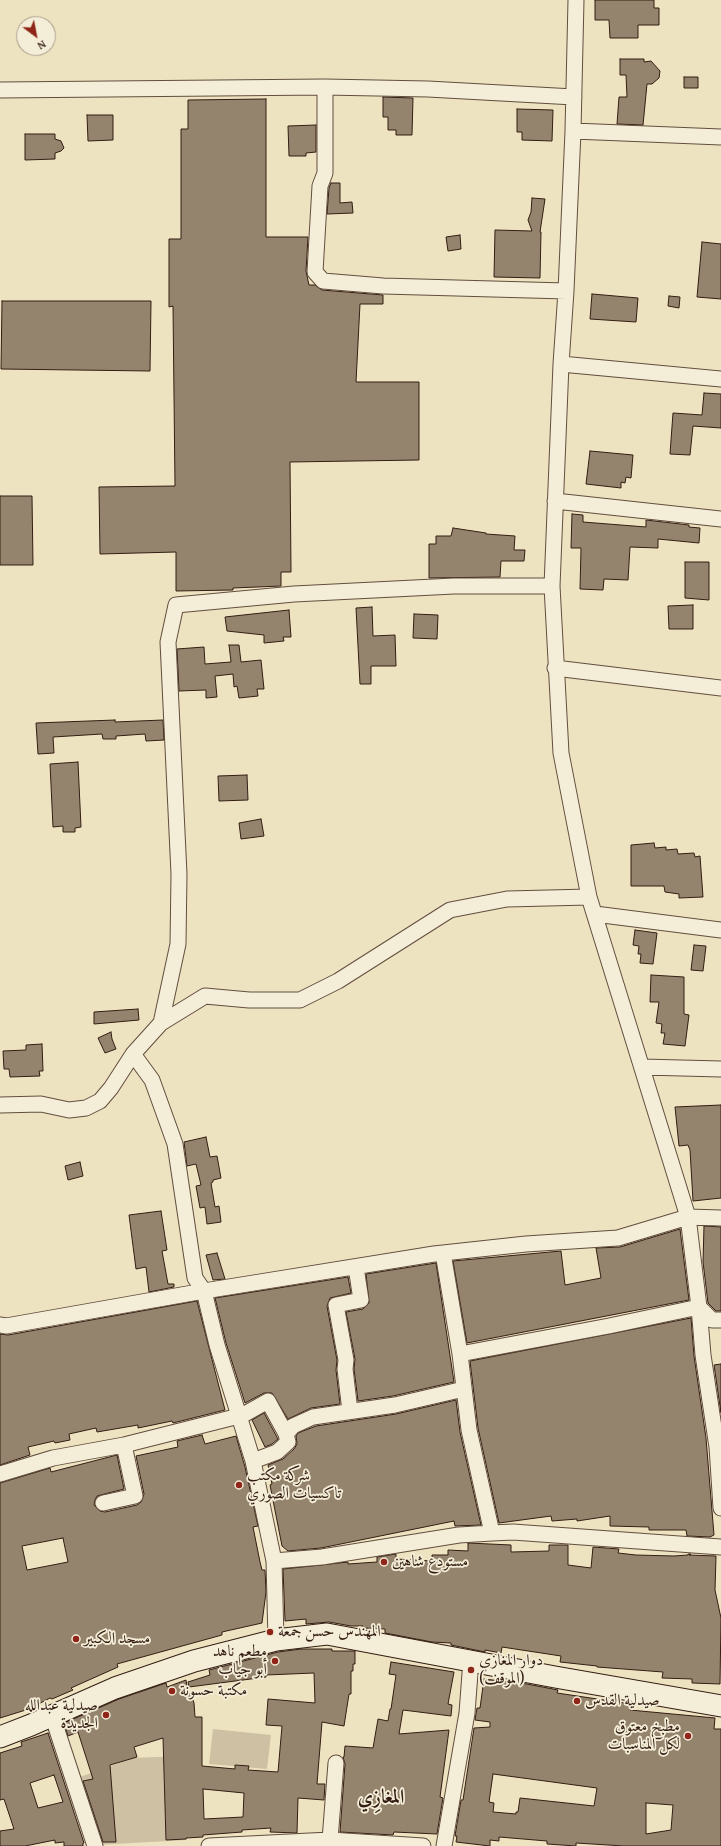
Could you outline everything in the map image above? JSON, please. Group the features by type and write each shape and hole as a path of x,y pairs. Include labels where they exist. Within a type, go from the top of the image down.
{"street":[{"path":"576,0 573,131 566,291 561,364 552,586 555,668 561,753 589,897 688,1217 700,1307 703,1355 716,1447 721,1508"},
{"path":"0,90 325,87 574,97"},
{"path":"325,87 325,173 320,186 315,272 323,281 383,286 566,291"},
{"path":"573,131 721,137"},
{"path":"561,364 721,379"},
{"path":"555,501 721,519"},
{"path":"161,1023 178,944 179,874 168,642 176,605 294,594 454,586 552,586"},
{"path":"555,668 721,688"},
{"path":"0,1105 41,1104 69,1110 86,1108 100,1101 111,1088 133,1054 161,1023 205,996 249,1000 300,1000 338,981 450,910 507,899 589,897"},
{"path":"595,914 721,930"},
{"path":"133,1054 152,1080 175,1144 195,1278 204,1291 217,1345 253,1461 274,1561 276,1640"},
{"path":"642,1067 721,1069"},
{"path":"0,1325 6,1326 204,1291 443,1253 526,1244 618,1238 688,1217 721,1218"},
{"path":"443,1253 460,1354 473,1453 492,1533"},
{"path":"350,1411 345,1369 346,1360 336,1305 361,1300 356,1267"},
{"path":"700,1307 712,1320 721,1320"},
{"path":"460,1354 700,1307"},
{"path":"286,1434 293,1426 313,1417 395,1405 464,1389"},
{"path":"0,1474 53,1458 124,1445 243,1415 268,1401 286,1434 288,1442 277,1452 253,1461"},
{"path":"103,1503 136,1496 124,1445"},
{"path":"274,1561 322,1557 459,1535 513,1532 721,1547"},
{"path":"0,1737 32,1725 115,1688 194,1661 276,1640 327,1634 721,1706"},
{"path":"444,1846 467,1713 471,1660"},
{"path":"52,1715 95,1846"},
{"path":"330,1840 336,1763"},
{"path":"209,1846 330,1840 423,1846"}],"shaded area":[{"path":"213,1729 271,1735 267,1769 209,1764"},
{"path":"185,1756 187,1840 96,1845 77,1778 133,1758"}],"building":[{"path":"595,0 654,0 654,8 659,8 659,25 638,25 638,38 610,38 609,20 595,20"},
{"path":"620,59 644,59 644,62 651,61 660,71 659,78 652,84 647,84 643,125 617,124 619,97 627,97 626,75 620,75"},
{"path":"684,77 698,77 698,88 684,88"},
{"path":"383,97 413,98 412,135 396,135 396,130 388,130 388,117 383,117"},
{"path":"266,99 266,237 308,237 306,271 309,285 315,285 322,290 383,295 383,304 360,304 356,382 419,382 419,460 290,462 291,572 281,572 281,586 233,588 233,590 176,591 176,552 100,554 99,487 175,486 173,306 169,307 169,239 181,239 181,129 188,129 188,100"},
{"path":"517,109 553,110 552,141 522,140 522,132 517,132"},
{"path":"87,115 113,115 113,140 88,141"},
{"path":"316,125 316,152 306,153 306,156 289,156 288,126"},
{"path":"25,134 55,134 55,139 61,141 64,148 55,153 55,159 25,160"},
{"path":"331,183 340,183 340,203 352,202 353,213 327,214 329,188"},
{"path":"532,198 545,199 540,232 540,278 494,277 495,230 532,231 528,220 531,212"},
{"path":"460,235 461,249 448,251 446,237"},
{"path":"702,242 721,244 721,299 697,297"},
{"path":"592,294 638,298 636,322 590,319"},
{"path":"669,296 680,297 679,308 668,306"},
{"path":"2,301 151,301 150,371 1,369"},
{"path":"704,393 721,394 721,428 693,426 690,455 670,454 673,413 702,415"},
{"path":"590,451 633,455 631,478 626,477 625,483 621,482 621,488 586,484"},
{"path":"0,496 32,496 33,565 0,565"},
{"path":"572,514 583,515 583,522 646,527 646,520 689,525 689,527 700,528 699,543 658,539 658,548 630,547 628,580 604,579 603,590 580,589 581,548 571,548"},
{"path":"453,528 486,534 515,536 514,550 525,550 524,561 501,561 500,577 429,578 429,544 436,544 436,536 451,536"},
{"path":"685,562 709,562 709,600 685,598"},
{"path":"693,605 693,629 669,629 668,606"},
{"path":"372,607 373,636 395,635 396,666 371,666 371,684 360,684 356,608"},
{"path":"289,610 291,637 283,637 284,641 264,643 264,635 227,631 225,617"},
{"path":"414,614 438,615 437,639 413,638"},
{"path":"229,645 239,645 241,662 261,660 264,689 257,689 258,696 239,698 237,686 234,687 233,674 215,676 217,697 206,698 206,690 179,691 177,649 204,647 205,664 231,662"},
{"path":"115,720 115,722 163,720 164,740 146,741 145,734 116,736 116,739 103,739 102,734 53,737 54,753 38,754 36,723"},
{"path":"78,762 81,827 75,828 75,832 63,832 63,826 53,827 50,764"},
{"path":"247,775 248,800 219,801 218,776"},
{"path":"261,819 264,836 241,839 239,823"},
{"path":"654,843 655,848 666,847 666,850 677,849 678,854 694,853 695,857 700,856 703,897 679,898 679,894 665,892 664,886 631,886 631,845"},
{"path":"635,930 657,933 653,964 640,963 641,954 638,954 639,946 633,945"},
{"path":"694,945 706,946 703,971 691,970"},
{"path":"651,975 684,977 684,1014 689,1015 685,1046 663,1044 665,1033 661,1033 662,1024 656,1023 659,1002 650,1002"},
{"path":"138,1009 139,1020 94,1024 94,1012"},
{"path":"111,1032 116,1049 105,1053 98,1038"},
{"path":"42,1044 43,1071 39,1071 40,1076 10,1077 9,1069 4,1069 3,1051 26,1050 26,1045"},
{"path":"721,1105 721,1198 693,1201 690,1150 688,1145 679,1146 675,1107"},
{"path":"206,1137 210,1157 217,1156 221,1178 213,1180 211,1183 215,1207 219,1206 221,1222 207,1224 205,1207 200,1208 196,1186 201,1185 196,1164 187,1166 184,1142"},
{"path":"80,1162 83,1176 68,1180 65,1166"},
{"path":"161,1211 167,1250 162,1251 168,1284 174,1284 174,1287 149,1292 146,1267 136,1269 129,1215"},
{"path":"704,1226 721,1227 721,1311 716,1311 708,1303 703,1262"},
{"path":"680,1229 689,1300 467,1343 453,1261 561,1251 565,1285 601,1278 596,1248 620,1247"},
{"path":"217,1253 225,1279 213,1280 206,1255"},
{"path":"436,1263 454,1382 393,1396 358,1401 354,1369 355,1359 346,1312 363,1309 369,1303 366,1274"},
{"path":"348,1277 351,1293 330,1298 327,1306 337,1360 336,1370 340,1404 311,1408 288,1419 272,1393 264,1393 245,1403 226,1343 215,1298"},
{"path":"197,1301 225,1410 173,1423 172,1421 138,1428 138,1425 97,1432 96,1428 69,1434 70,1440 55,1443 54,1441 28,1447 30,1455 0,1465 0,1334 8,1335"},
{"path":"691,1318 694,1356 706,1438 714,1535 710,1537 687,1536 686,1530 649,1530 649,1527 610,1526 610,1516 577,1521 577,1519 552,1521 551,1516 499,1523 478,1428 470,1361"},
{"path":"721,1364 721,1413 714,1365"},
{"path":"456,1400 460,1432 481,1525 455,1526 454,1521 321,1548 288,1551 282,1546 270,1485 272,1484 268,1465 283,1459 294,1449 297,1444 296,1436 298,1433 316,1426 396,1414"},
{"path":"264,1413 278,1439 265,1447 252,1420"},
{"path":"202,1435 205,1444 236,1436 245,1467 258,1526 253,1527 260,1562 262,1570 265,1570 266,1592 262,1623 222,1632 222,1635 117,1664 118,1667 71,1688 73,1690 52,1699 50,1698 29,1709 0,1718 0,1483 50,1468 51,1472 117,1455 124,1489 97,1496 94,1505 100,1511 105,1512 137,1505 141,1502 144,1494 136,1456 178,1447 177,1441","holes":["63,1538 68,1562 27,1570 22,1546"]},
{"path":"468,1543 511,1545 511,1552 549,1551 549,1545 568,1545 568,1565 591,1568 593,1547 619,1549 618,1553 636,1555 674,1556 691,1554 689,1555 716,1556 715,1590 721,1618 720,1684 692,1683 692,1679 662,1678 663,1672 597,1667 560,1662 561,1656 502,1647 501,1653 485,1650 485,1652 451,1645 451,1643 432,1642 385,1633 385,1629 363,1628 363,1626 351,1626 329,1622 306,1624 306,1619 285,1621 283,1569 348,1562 348,1564 377,1562 377,1557 396,1554 396,1559 432,1561 432,1555 448,1555 448,1550 468,1551"},
{"path":"301,1649 355,1651 355,1664 353,1664 353,1671 351,1671 351,1694 349,1694 344,1726 322,1722 317,1784 325,1784 324,1800 298,1798 297,1833 270,1832 271,1828 242,1830 242,1832 166,1840 163,1738 134,1747 137,1757 110,1765 116,1842 103,1842 83,1781 93,1779 78,1732 68,1736 64,1723 119,1699 166,1683 167,1687 186,1680 188,1693 191,1694 194,1703 195,1717 202,1717 202,1766 235,1769 235,1765 249,1766 248,1770 278,1772 282,1726 266,1725 268,1699 315,1703 314,1673 266,1675 266,1677 189,1687 188,1682 210,1675 209,1670 278,1652","holes":["203,1789 244,1793 243,1817 204,1819"]},
{"path":"391,1662 454,1672 448,1704 452,1705 451,1716 403,1710 399,1734 449,1730 440,1797 443,1798 437,1834 394,1832 393,1835 340,1832 345,1764 343,1757 345,1746 373,1748 378,1719 388,1721 396,1675 389,1674"},
{"path":"484,1679 527,1684 558,1690 557,1693 631,1704 630,1710 715,1718 714,1729 721,1729 721,1846 624,1846 576,1843 576,1846 547,1844 547,1841 499,1837 499,1841 490,1840 490,1846 456,1842 457,1836 455,1836 461,1800 463,1800 474,1728 490,1727 490,1722 475,1720 477,1708 480,1708","holes":["493,1774 597,1788 594,1806 520,1798 518,1812 516,1812 516,1814 493,1812 494,1803 489,1802","646,1803 673,1805 671,1830 646,1834"]},
{"path":"48,1733 84,1843 83,1846 64,1846 64,1842 55,1843 55,1840 25,1846 0,1846 0,1831 14,1829 4,1799 0,1800 0,1753 22,1746 21,1742","holes":["54,1775 63,1802 38,1808 30,1783"]}],"place":[{"name":"شركة مكتب تاكسيات الصوري","path":"239,1485"},
{"name":"مستودع شاهين","path":"384,1562"},
{"name":"المهندس حسن جمعة","path":"270,1632"},
{"name":"مسجد الكبير","path":"76,1639"},
{"name":"مطعم ناهد أبو جياب","path":"275,1661"},
{"name":"دوار المغازي (الموقف)","path":"471,1670"},
{"name":"مكتبة حسونة","path":"172,1691"},
{"name":"صيدلية القدس","path":"577,1701"},
{"name":"صيدلية عبدالله الجديدة","path":"106,1715"},
{"name":"مطبخ معتوق لكل المناسبات","path":"688,1736"}],"district":[{"name":"المغازِي","path":"381,1798"}]}
